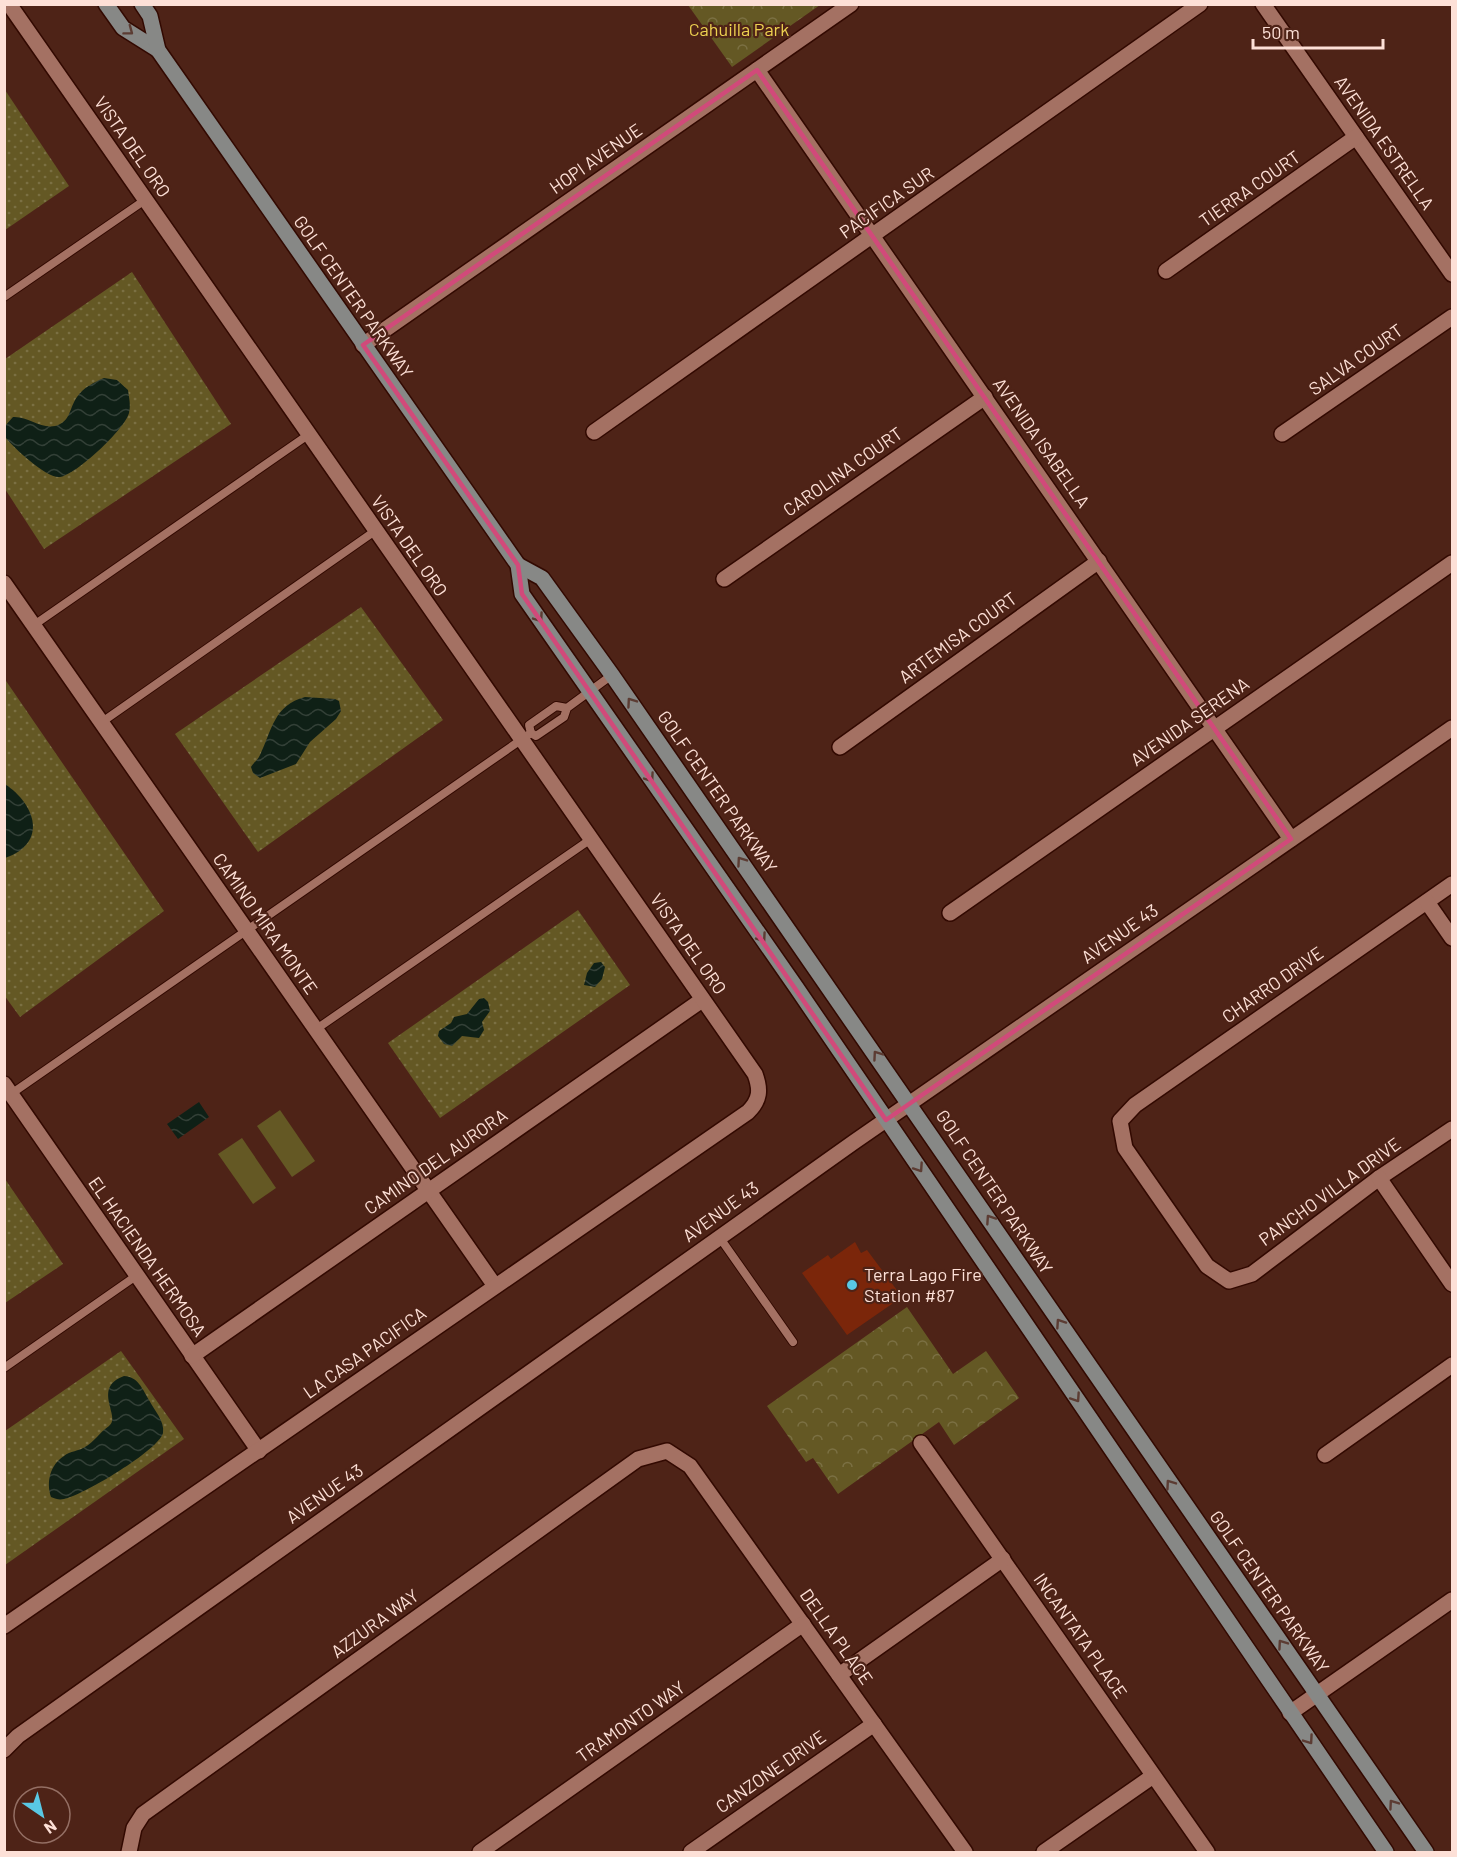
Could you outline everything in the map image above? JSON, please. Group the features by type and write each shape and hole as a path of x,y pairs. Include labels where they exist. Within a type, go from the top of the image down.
{"main road":[{"name":"GOLF CENTER PARKWAY","path":"106,4 123,28 158,50"},
{"name":"GOLF CENTER PARKWAY","path":"142,4 150,16 158,50 518,565 542,578 612,675 1426,1852"},
{"name":"GOLF CENTER PARKWAY","path":"518,565 522,594 886,1120 1386,1852"}],"street":[{"name":"VISTA DEL ORO","path":"9,4 375,531 526,736 591,839 755,1074 760,1094 756,1104 748,1112"},
{"name":"HOPI AVENUE","path":"363,345 851,4"},
{"name":"PACIFICA SUR","path":"594,432 1200,4"},
{"name":"AVENIDA ESTRELLA","path":"1263,4 1452,274"},
{"name":"AVENIDA ISABELLA","path":"757,70 1291,839"},
{"name":"TIERRA COURT","path":"1166,272 1356,137"},
{"name":"SALVA COURT","path":"1282,434 1452,317"},
{"name":"CAROLINA COURT","path":"724,579 985,397"},
{"name":"ARTEMISA COURT","path":"840,747 1099,561"},
{"name":"AVENIDA SERENA","path":"950,913 1452,563"},
{"name":"CAMINO MIRA MONTE","path":"4,583 495,1286"},
{"name":"AVENUE 43","path":"4,1750 11,1737 910,1103 1452,728"},
{"name":"CHARRO DRIVE","path":"1229,1281 1207,1266 1125,1148 1120,1121 1135,1105 1452,884"},
{"path":"1427,902 1452,938"},
{"name":"CAMINO DEL AURORA","path":"192,1356 702,1000"},
{"name":"EL HACIENDA HERMOSA","path":"8,1089 259,1451"},
{"name":"LA CASA PACIFICA","path":"4,1626 748,1112"},
{"name":"PANCHO VILLA DRIVE","path":"1229,1281 1252,1274 1379,1178 1452,1129"},
{"path":"1379,1178 1452,1284"},
{"path":"1325,1455 1452,1365"},
{"name":"INCANTATA PLACE","path":"921,1443 1207,1852"},
{"name":"DELLA PLACE","path":"667,1450 690,1466 964,1852"},
{"name":"AZZURA WAY","path":"129,1852 134,1828 143,1814 638,1459 667,1450"},
{"path":"839,1675 1003,1559"},
{"path":"1290,1713 1452,1600"},
{"name":"TRAMONTO WAY","path":"480,1852 803,1624"},
{"name":"CANZONE DRIVE","path":"691,1852 874,1724"},
{"path":"1044,1852 1153,1776"}],"lane":[{"path":"4,297 145,200"},
{"path":"34,625 308,435"},
{"path":"102,722 375,531"},
{"path":"8,1089 246,931 526,736 536,736 564,717 567,708 612,675"},
{"path":"526,736 529,725 556,706 567,708"},
{"path":"315,1029 591,839"},
{"path":"720,1238 793,1342"},
{"path":"4,1368 136,1276"}],"highlighted area":[{"path":"757,70 1291,839 886,1120 522,594 518,565 363,345"}],"green space":[{"name":"Cahuilla Park","path":"688,5 820,5 732,67"},
{"path":"5,90 69,186 4,230"},
{"path":"132,272 231,424 44,549 5,489 5,359"},
{"path":"361,607 443,720 258,852 175,734"},
{"path":"4,678 164,911 20,1017 4,995"},
{"path":"578,910 630,985 440,1118 388,1043"},
{"path":"280,1110 315,1161 292,1177 257,1126"},
{"path":"242,1138 276,1188 253,1204 218,1154"},
{"path":"5,1179 63,1264 4,1303"},
{"path":"907,1307 953,1374 986,1351 1019,1398 954,1445 939,1422 838,1494 813,1458 806,1462 767,1406"},
{"path":"121,1351 184,1439 5,1565 5,1431"}],"water":[{"path":"104,378 117,380 128,390 129,413 110,440 77,468 60,477 54,476 39,468 6,438 5,426 13,417 24,418 44,426 60,424 67,418 79,394"},
{"path":"305,697 335,699 339,701 341,711 336,719 310,742 296,764 260,778 253,773 251,767 259,757 275,720 287,706"},
{"path":"5,784 24,802 33,823 28,843 5,858"},
{"path":"601,962 605,967 602,979 595,987 584,985 587,973 594,963"},
{"path":"484,998 488,1002 490,1011 482,1022 484,1030 479,1038 462,1036 452,1046 444,1044 438,1036 439,1031 451,1023 454,1017 467,1014 479,999"},
{"path":"199,1102 209,1117 178,1139 167,1124"},
{"path":"124,1376 133,1378 142,1387 161,1420 163,1433 158,1441 135,1461 102,1481 64,1499 51,1497 49,1480 55,1464 66,1454 88,1445 109,1426 112,1422 108,1395 110,1388 114,1381"}],"building":[{"name":"Terra Lago Fire Station #87","path":"855,1242 861,1253 867,1250 902,1297 847,1335 802,1273 828,1255 831,1259"}],"place":[{"name":"Terra Lago Fire Station #87","path":"852,1285"}]}
